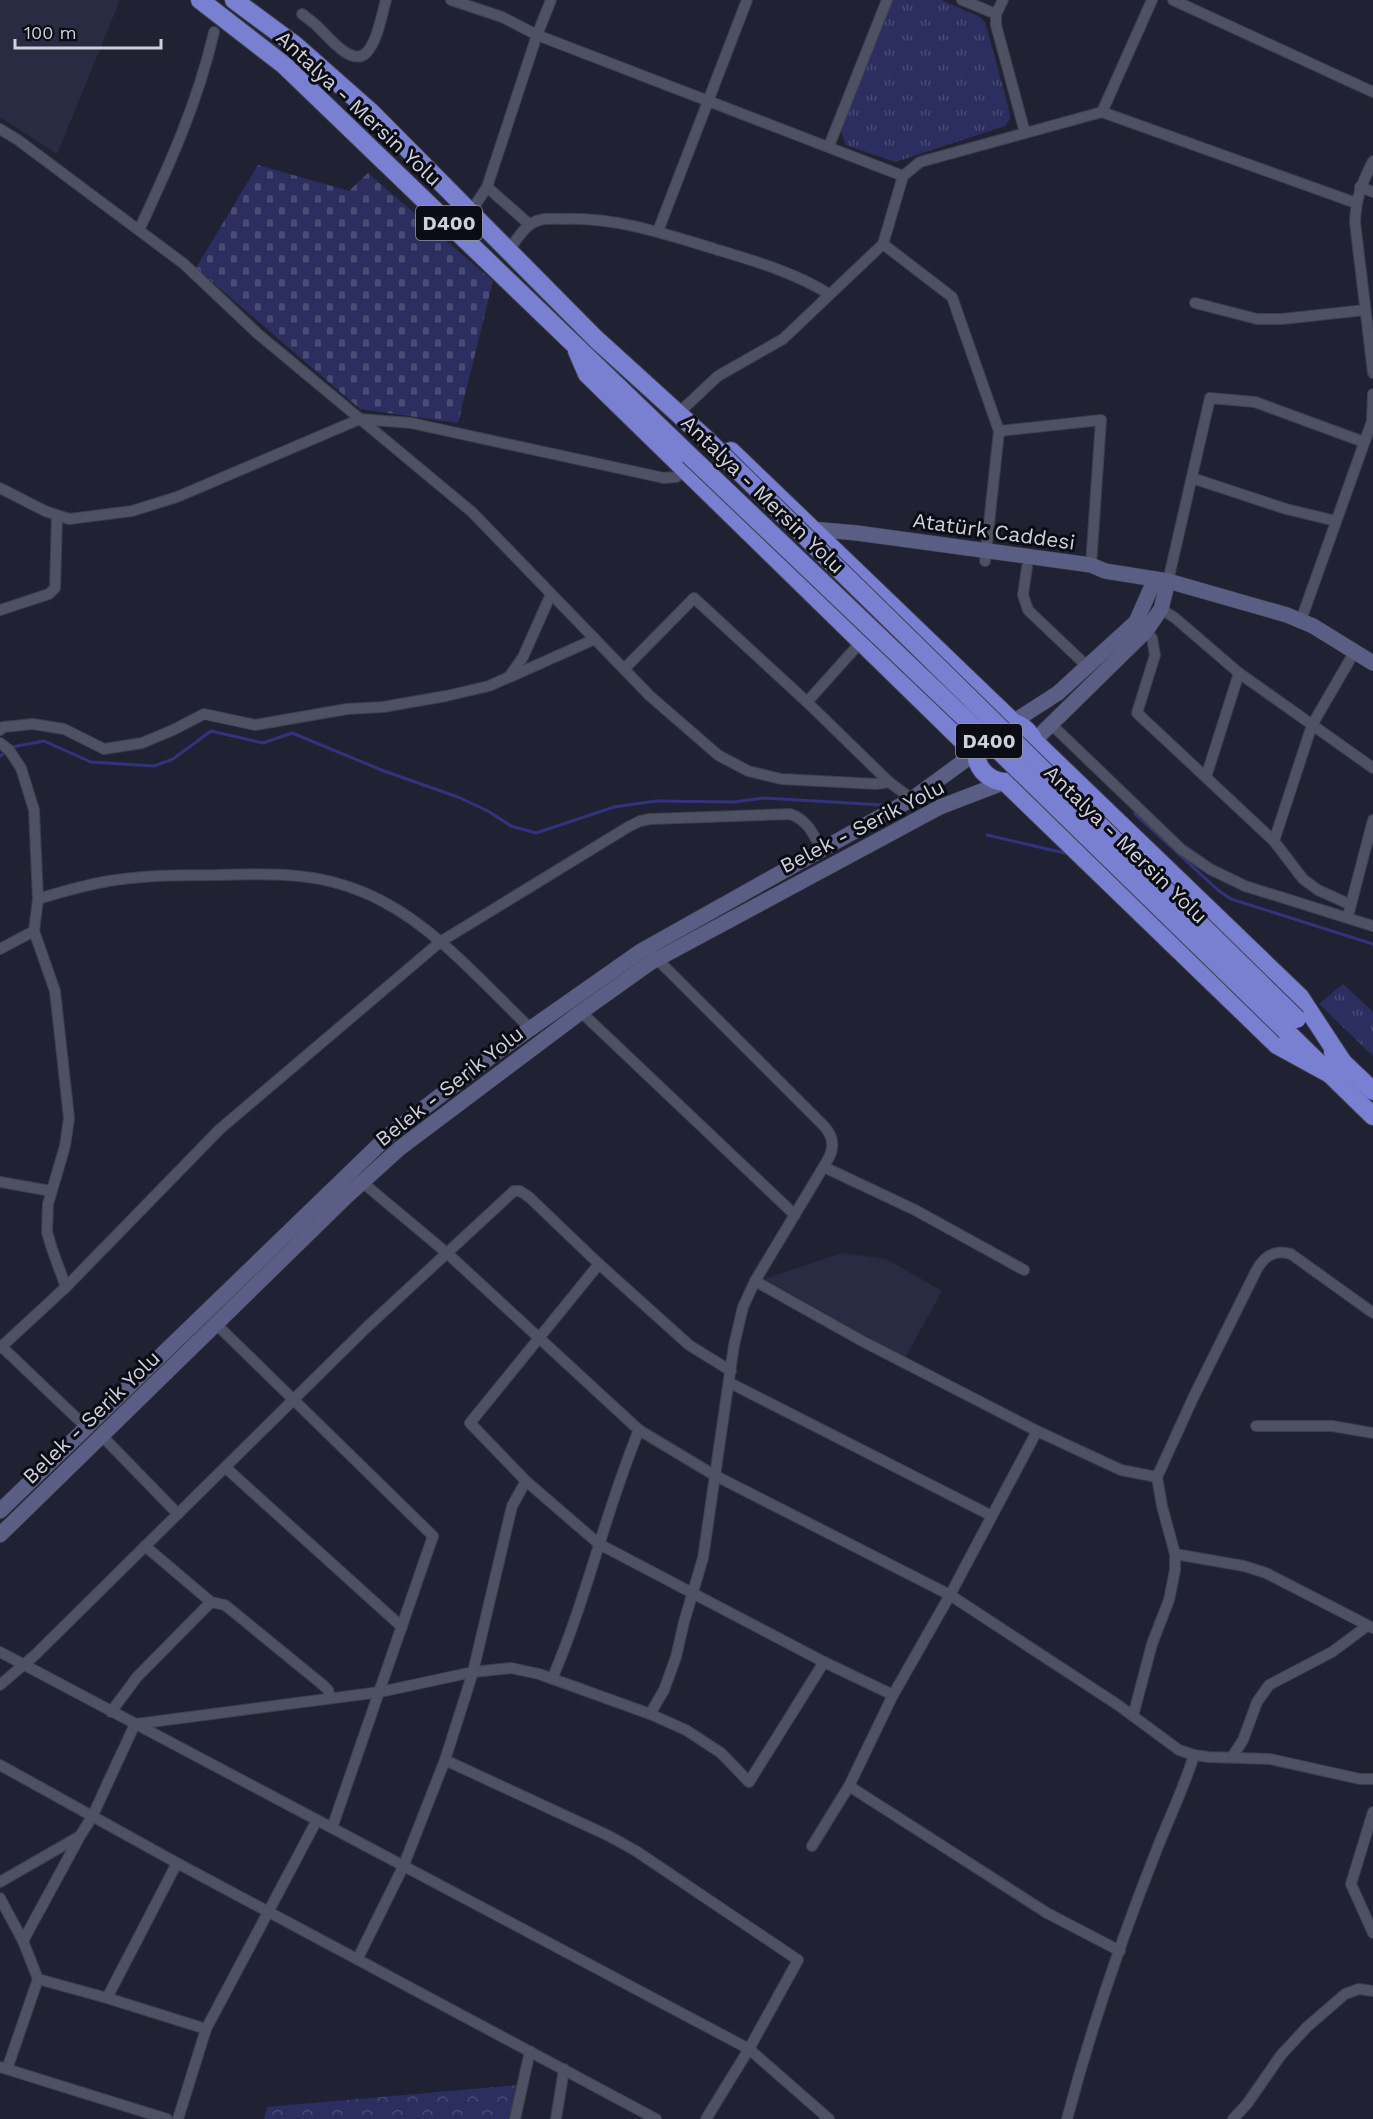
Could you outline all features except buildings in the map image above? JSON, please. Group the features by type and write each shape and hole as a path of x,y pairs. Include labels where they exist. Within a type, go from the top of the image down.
{"highway":[{"name":"Antalya - Mersin Yolu","path":"200,0 284,65 573,341 688,463 1292,1025"},
{"name":"Antalya - Mersin Yolu","path":"234,0 295,45 372,113 596,339 705,438 1292,1025"},
{"path":"596,339 685,407 1013,722 1022,726 1034,741 1300,997 1336,1068"},
{"path":"688,463 860,643 975,753"},
{"path":"1013,722 994,723 980,735 975,753 981,770 996,781 1020,779 1031,769 1036,755 1034,741"},
{"path":"1005,782 1277,1046 1336,1068"},
{"name":"D400","path":"1292,1025 1336,1068 1373,1116"},
{"name":"D400","path":"1336,1068 1373,1091"}],"main road":[{"name":"Atatürk Caddesi","path":"812,529 911,541 986,556 1090,565 1105,571 1162,580 1301,620 1373,663"},
{"path":"986,556 1027,567 1092,575 1105,571"},
{"path":"1013,722 1058,693 1161,609 1162,580"},
{"path":"1034,741 1052,725 1141,627 1162,580"},
{"name":"Belek - Serik Yolu","path":"0,1511 390,1134 530,1029 822,850 912,799 975,753"},
{"name":"Belek - Serik Yolu","path":"0,1535 362,1182 400,1148 581,1012 652,954 940,807 1005,782"}],"street":[{"path":"302,14 316,24 337,47 354,56 361,56 366,54 374,38 386,0"},
{"path":"451,0 502,17 537,35 903,176"},
{"path":"470,213 487,187 537,35 551,0"},
{"path":"658,231 747,0"},
{"path":"829,146 887,0"},
{"path":"962,0 996,14"},
{"path":"1003,0 996,14 996,25 1025,133"},
{"path":"1102,112 1152,0"},
{"path":"1173,0 1373,92"},
{"path":"139,230 193,108 206,68 214,32"},
{"path":"685,407 718,376 783,339 883,244 903,176 920,162 1102,112 1356,203"},
{"path":"0,129 184,264 258,334 472,512 624,669 702,743 718,755 748,771 781,779 876,784 889,782"},
{"path":"1373,160 1360,187 1355,222 1365,310 1370,327 1373,373"},
{"path":"487,187 529,224"},
{"path":"1360,187 1373,192"},
{"path":"508,251 529,224 539,220 608,220 658,231 774,268 802,279 829,294"},
{"path":"883,244 952,297 999,431 986,556"},
{"path":"1195,303 1257,319 1282,319 1365,310"},
{"path":"1301,620 1372,421 1373,394"},
{"path":"1162,580 1192,478 1210,398 1255,402 1364,442"},
{"path":"0,488 57,517 69,519 132,511 156,504 360,419 411,423 664,478 676,477 688,463"},
{"path":"999,431 1101,420 1090,565"},
{"path":"1192,478 1286,509 1336,521"},
{"path":"0,610 49,594 55,588 57,517"},
{"path":"1027,567 1023,595 1028,610 1088,667"},
{"path":"508,677 523,657 551,594"},
{"path":"624,669 694,598 807,702 889,782 912,799"},
{"path":"1161,609 1175,618 1239,673 1373,768"},
{"path":"1141,627 1154,642 1155,656 1137,712 1274,841 1303,879 1318,890 1351,905"},
{"path":"0,730 3,727 33,724 64,729 104,749 142,743 204,714 255,725 347,709 383,707 489,686 595,639"},
{"path":"807,702 860,643"},
{"path":"1274,841 1312,725 1355,651"},
{"path":"1206,777 1239,673"},
{"path":"1052,725 1182,849 1202,864 1245,886 1373,926"},
{"path":"0,743 9,750 21,768 34,810 38,899 34,931 55,991 69,1102 68,1130 46,1216 47,1232 66,1287"},
{"path":"86,1427 1,1346 66,1287 220,1129 440,942 628,827 645,820 790,814 801,818 808,825 822,850"},
{"path":"1347,918 1373,820"},
{"path":"38,899 109,881 154,876 280,873 334,881 383,901 408,916 440,942 530,1029"},
{"path":"0,949 34,931"},
{"path":"650,1714 670,1674 703,1558 734,1345 743,1307 755,1281 824,1167 833,1147 828,1130 652,954"},
{"path":"581,1012 795,1215"},
{"path":"824,1167 915,1210 1024,1270"},
{"path":"0,1182 51,1191"},
{"path":"362,1182 448,1254 639,1430 714,1475 950,1595 1133,1716 1179,1750 1194,1755 1270,1759 1360,1779 1373,1779"},
{"path":"0,1686 35,1655 367,1327 513,1191 520,1191 529,1197 689,1346 731,1371"},
{"path":"1133,1716 1152,1644 1172,1592 1175,1569 1175,1554 1157,1477 1194,1396 1261,1262 1275,1252 1292,1254 1373,1313"},
{"path":"599,1264 470,1423 526,1481 599,1544 824,1662 893,1695"},
{"path":"755,1281 859,1339 1037,1431 1121,1470 1157,1477"},
{"path":"216,1324 433,1536 332,1828"},
{"path":"730,1383 992,1516"},
{"path":"1256,1426 1332,1426 1373,1433"},
{"path":"552,1679 578,1614 620,1475 639,1430"},
{"path":"812,1846 849,1786 893,1695 950,1595 1037,1431"},
{"path":"102,1436 178,1514"},
{"path":"226,1468 402,1627"},
{"path":"358,1958 403,1867 445,1760 473,1672 512,1506 526,1481"},
{"path":"145,1546 211,1602 225,1605 323,1684 330,1698"},
{"path":"1175,1554 1244,1566 1266,1573 1370,1627 1332,1652 1269,1686 1257,1702 1243,1740 1232,1757"},
{"path":"111,1712 137,1677 211,1602"},
{"path":"0,1652 749,2049 829,2119"},
{"path":"135,1724 380,1692 473,1672 511,1668 552,1679 650,1714 699,1737 726,1757 749,1782 824,1662"},
{"path":"23,1941 92,1817 135,1724"},
{"path":"1067,2119 1120,1951 1156,1849 1194,1755"},
{"path":"445,1760 609,1836 636,1851 798,1960 749,2049 706,2119"},
{"path":"0,1765 177,1863 656,2119"},
{"path":"849,1786 1047,1913 1120,1951"},
{"path":"1373,1812 1351,1884 1373,1933"},
{"path":"178,2119 206,2029 317,1821"},
{"path":"0,1882 80,1836"},
{"path":"107,1998 177,1863"},
{"path":"0,1898 23,1941 38,1978 4,2068 167,2119"},
{"path":"38,1978 206,2029"},
{"path":"1233,2119 1247,2104 1281,2055 1307,2027 1345,1994 1359,1989 1373,1991"},
{"path":"515,2119 531,2051"},
{"path":"556,2119 564,2069"}],"shaded area":[{"path":"0,0 120,0 57,154 0,117"},
{"path":"842,1253 886,1259 942,1291 905,1358 765,1279"}],"green space":[{"path":"892,0 941,0 978,16 985,22 1008,106 1010,118 1005,126 895,162 846,145 841,131"},
{"path":"258,165 349,191 368,173 493,281 458,423 360,409 196,268"},
{"path":"1343,984 1373,1012 1373,1056 1319,1004"},
{"path":"518,2085 513,2119 264,2119 267,2107"}],"waterway":[{"path":"12,747 44,741 91,762 154,766 173,759 211,731 263,743 292,733 384,771 458,797 488,811 511,826 536,833 614,807 656,801 734,802 764,798 883,805"},
{"path":"0,756 7,751"},
{"path":"1135,814 1218,890 1231,899 1373,944"},
{"path":"987,835 1069,854"}]}
